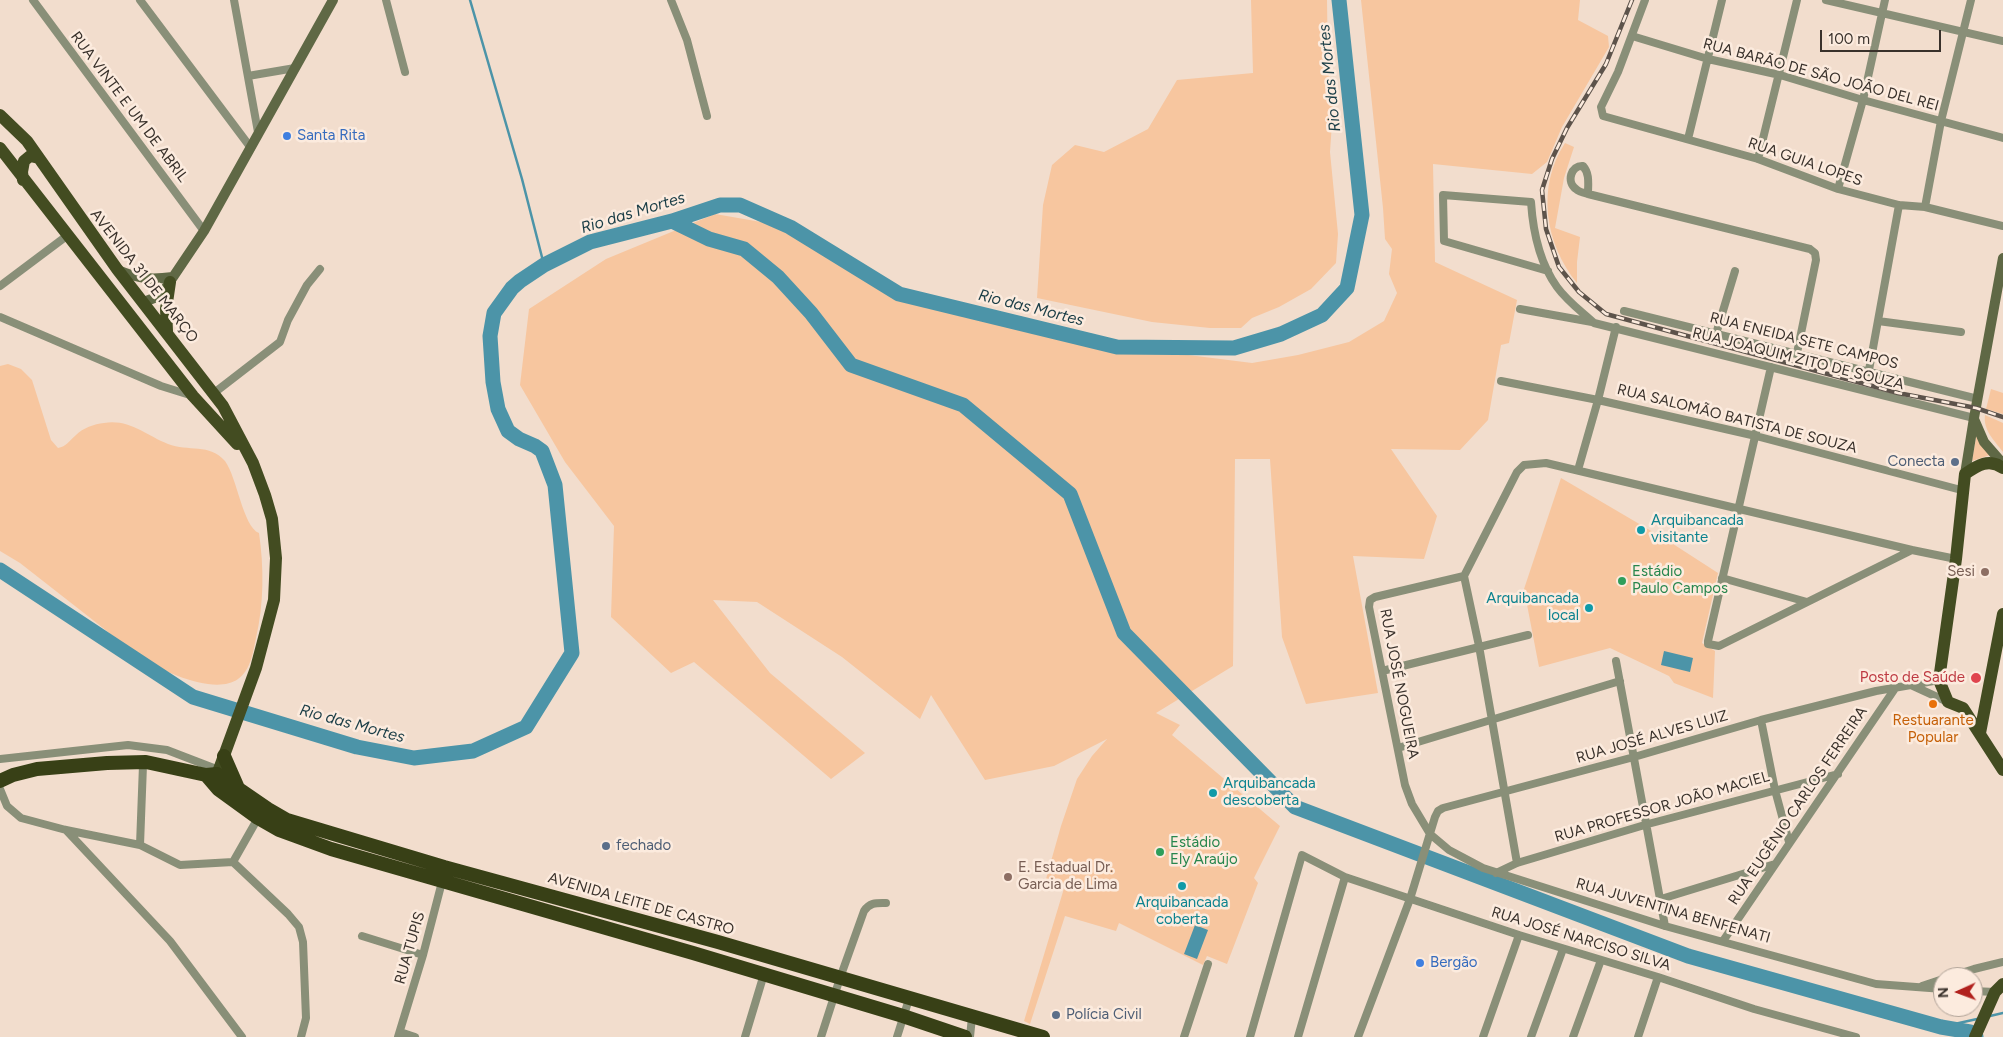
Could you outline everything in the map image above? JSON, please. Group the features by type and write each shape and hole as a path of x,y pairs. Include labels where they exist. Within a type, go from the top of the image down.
{"highway":[{"path":"226,752 238,788"},
{"name":"AVENIDA LEITE DE CASTRO","path":"0,781 13,775 37,769 107,763 146,762 214,776 238,788 287,820 444,873 965,1037"},
{"name":"AVENIDA LEITE DE CASTRO","path":"214,776 258,818 293,837 331,849 444,873 840,978 972,1018 1043,1037"}],"main road":[{"path":"110,292 125,300 136,303 144,302 154,298 171,279 204,231 329,3"},
{"name":"AVENIDA 31 DE MARÇO","path":"0,115 27,142 74,211 117,269 170,335 223,406 253,463 272,519 276,558 274,600 256,668 226,752 214,776"},
{"name":"AVENIDA 31 DE MARÇO","path":"0,148 110,292 193,396 222,426 253,463"},
{"path":"23,180 24,161 30,156 39,158"},
{"path":"2003,258 2002,273 1965,474 1956,559 1939,680 1948,702 1963,708 2003,770"},
{"path":"117,269 140,278 171,279"},
{"path":"158,352 163,342 170,335 166,309 171,279"},
{"path":"193,396 211,390"},
{"path":"1974,418 1984,442 2003,466"},
{"path":"1965,474 1976,466 1988,462 2003,466"},
{"path":"1980,732 2003,614"},
{"path":"1963,708 1985,702"},
{"path":"1975,1037 1987,1008 1999,988"}],"street":[{"name":"RUA VINTE E UM DE ABRIL","path":"32,0 204,231"},
{"path":"140,0 251,148"},
{"path":"234,0 258,132"},
{"path":"386,0 406,72"},
{"path":"671,0 687,40 707,116"},
{"path":"1632,36 1645,0"},
{"path":"1688,139 1722,0"},
{"path":"1758,159 1797,0"},
{"path":"1826,0 2003,41"},
{"path":"1838,189 1862,100 1884,0"},
{"path":"1925,206 1941,121 1970,0"},
{"name":"RUA BARÃO DE SÃO JOÃO DEL REI","path":"1632,36 1708,59 1780,75 1862,100 2003,138"},
{"name":"RUA GUIA LOPES","path":"1632,36 1618,72 1601,107 1601,114 1606,118 1758,159 1838,189 1899,205 1925,206 2003,226"},
{"path":"248,76 295,68"},
{"path":"1588,194 1810,249 1815,254 1816,260 1797,353"},
{"path":"1548,271 1444,241 1443,195 1531,202 1532,222 1538,249 1548,271 1558,288 1594,322"},
{"path":"1869,370 1899,205"},
{"path":"0,286 68,235"},
{"path":"211,390 280,342 288,320 307,286 320,269"},
{"path":"1716,334 1735,271"},
{"name":"RUA JOAQUIM ZITO DE SOUZA","path":"1520,309 1616,327 1974,418"},
{"name":"RUA ENEIDA SETE CAMPOS","path":"1624,310 1978,398"},
{"path":"0,317 161,386 193,396"},
{"path":"1878,321 1961,332"},
{"path":"1578,470 1616,327"},
{"path":"1771,367 1708,644 1719,646 1912,550"},
{"name":"RUA SALOMÃO BATISTA DE SOUZA","path":"1501,381 1598,400 1756,436 1964,491"},
{"path":"1516,863 1479,646 1464,576 1517,472 1524,465 1546,462 1956,559"},
{"name":"RUA JOSÉ NOGUEIRA","path":"1430,834 1424,828 1408,794 1369,607 1370,600 1375,597 1464,576"},
{"path":"1722,578 1807,602"},
{"path":"1382,671 1528,635"},
{"path":"1616,661 1648,824 1665,926"},
{"name":"RUA JOSÉ ALVES LUIZ","path":"1358,1037 1410,898 1435,817 1444,808 1634,757 1761,720 1896,687 1939,680"},
{"path":"1398,748 1620,681"},
{"path":"1911,685 1948,702"},
{"name":"RUA EUGÊNIO CARLOS FERREIRA","path":"1723,941 1896,687"},
{"path":"1761,720 1775,790 1789,842"},
{"path":"0,758 128,745 167,750 214,776"},
{"path":"140,845 143,765 146,762"},
{"name":"RUA PROFESSOR JOÃO MACIEL","path":"1496,873 1516,863 1648,824 1838,774"},
{"path":"0,789 7,806 21,818 66,830 140,845 180,865 233,862 288,914 299,927 303,942 306,1018 301,1037"},
{"path":"233,862 258,818"},
{"path":"66,830 170,941 242,1037"},
{"name":"RUA JUVENTINA BENFENATI","path":"1430,834 1461,856 1496,873 1665,926 1876,984 1933,989"},
{"name":"RUA JOSÉ NARCISO SILVA","path":"1250,1037 1302,855 1345,877 1520,935 1658,977 1754,1010 1856,1037"},
{"path":"1661,899 1775,864"},
{"name":"RUA TUPIS","path":"399,1034 423,955 444,873"},
{"path":"1298,1037 1345,877"},
{"path":"821,1037 864,911 872,904 886,903"},
{"path":"1483,1037 1520,935"},
{"path":"362,936 423,955"},
{"path":"1531,1037 1563,949"},
{"path":"1573,1037 1601,960"},
{"path":"1982,967 2003,962"},
{"path":"1184,1037 1208,964"},
{"path":"746,1037 764,974"},
{"path":"1638,1037 1658,977"},
{"path":"1918,988 1933,983"},
{"path":"1983,990 1999,988"},
{"path":"897,1037 909,998"},
{"path":"970,1037 972,1018"},
{"path":"399,1034 415,1037"}],"shaded area":[{"path":"1251,0 1327,0 1328,72 1334,93 1330,152 1338,234 1336,263 1311,289 1279,307 1252,318 1241,328 1210,328 1152,322 1037,298 1043,205 1052,165 1075,145 1104,152 1148,129 1177,80 1253,73"},
{"path":"1361,0 1580,0 1578,20 1608,36 1609,47 1562,127 1547,162 1532,174 1433,164 1435,262 1517,300 1509,343 1501,345 1488,420 1460,450 1391,449 1437,516 1424,559 1353,556 1378,693 1306,704 1282,637 1270,459 1235,459 1233,666 1156,713 1180,725 1172,735 1280,826 1254,878 1258,883 1227,964 1207,956 1203,965 1119,923 1116,931 1065,916 1030,1024 1024,1021 1065,885 1046,879 1077,779 1092,756 1107,739 1054,766 985,780 931,695 920,719 842,657 757,602 713,600 770,673 865,753 831,779 694,662 671,673 611,617 614,526 565,462 520,385 529,309 606,259 715,214 790,227 899,294 1117,346 1252,363 1298,355 1349,342 1384,321 1397,293 1389,274 1392,249 1385,239"},
{"path":"1565,143 1574,147 1564,178 1555,228 1580,237 1577,283 1566,268 1558,251 1551,233 1548,215 1550,178 1556,160"},
{"path":"8,364 21,369 32,380 51,440 58,448 66,445 85,428 96,424 113,422 130,426 168,444 213,452 225,461 233,478 244,512 253,529 259,533 262,559 262,599 259,625 251,660 246,671 238,679 217,685 205,684 166,671 146,661 20,563 0,551 0,366"},
{"path":"1991,389 2003,393 2003,414 1986,409"},
{"path":"1985,415 2003,423 2003,452 1987,430"},
{"path":"1977,432 1990,455 1972,461"},
{"name":"Estádio Paulo Campos","path":"1561,478 1670,542 1718,573 1702,643 1715,651 1713,698 1674,683 1669,676 1610,648 1539,667 1524,589"}],"water":[{"path":"1664,651 1693,658 1690,672 1661,665"},
{"path":"1195,925 1208,930 1197,959 1184,954"}],"waterway":[{"path":"470,0 522,179 544,265"},
{"name":"Rio das Mortes","path":"0,570 193,697 357,747 414,758 473,751 526,727 572,653 555,485 542,451 508,431 498,409 493,382 490,336 494,313 512,288 520,281 544,265 590,242 672,221 720,205 740,205 790,227 899,294 1117,347 1234,348 1281,334 1322,315 1347,288 1362,215 1339,0"},
{"path":"672,221 709,239 744,249 778,277 811,313 851,365 963,405 1070,494 1124,633 1295,807 1688,956 1941,1027 1970,1032 1976,1037"},
{"path":"1990,1016 2003,1013"},
{"path":"1941,1027 1977,1019"}],"railway":[{"path":"1632,0 1606,64 1567,128 1552,159 1542,190 1546,229 1559,267 1579,292 1606,314 1898,393 1976,408 2003,417"}],"place":[{"name":"Santa Rita","path":"287,136"},
{"name":"Conecta","path":"1955,462"},
{"name":"Arquibancada visitante","path":"1641,530"},
{"name":"Sesi","path":"1985,572"},
{"name":"Estádio Paulo Campos","path":"1622,581"},
{"name":"Arquibancada local","path":"1589,608"},
{"name":"Posto de Saúde","path":"1976,678"},
{"name":"Restuarante Popular","path":"1933,704"},
{"name":"Arquibancada descoberta","path":"1213,793"},
{"name":"fechado","path":"606,846"},
{"name":"Estádio Ely Araújo","path":"1160,852"},
{"name":"E. Estadual Dr. Garcia de Lima","path":"1008,877"},
{"name":"Arquibancada coberta","path":"1182,886"},
{"name":"Bergão","path":"1420,963"},
{"name":"Polícia Civil","path":"1056,1015"}]}
